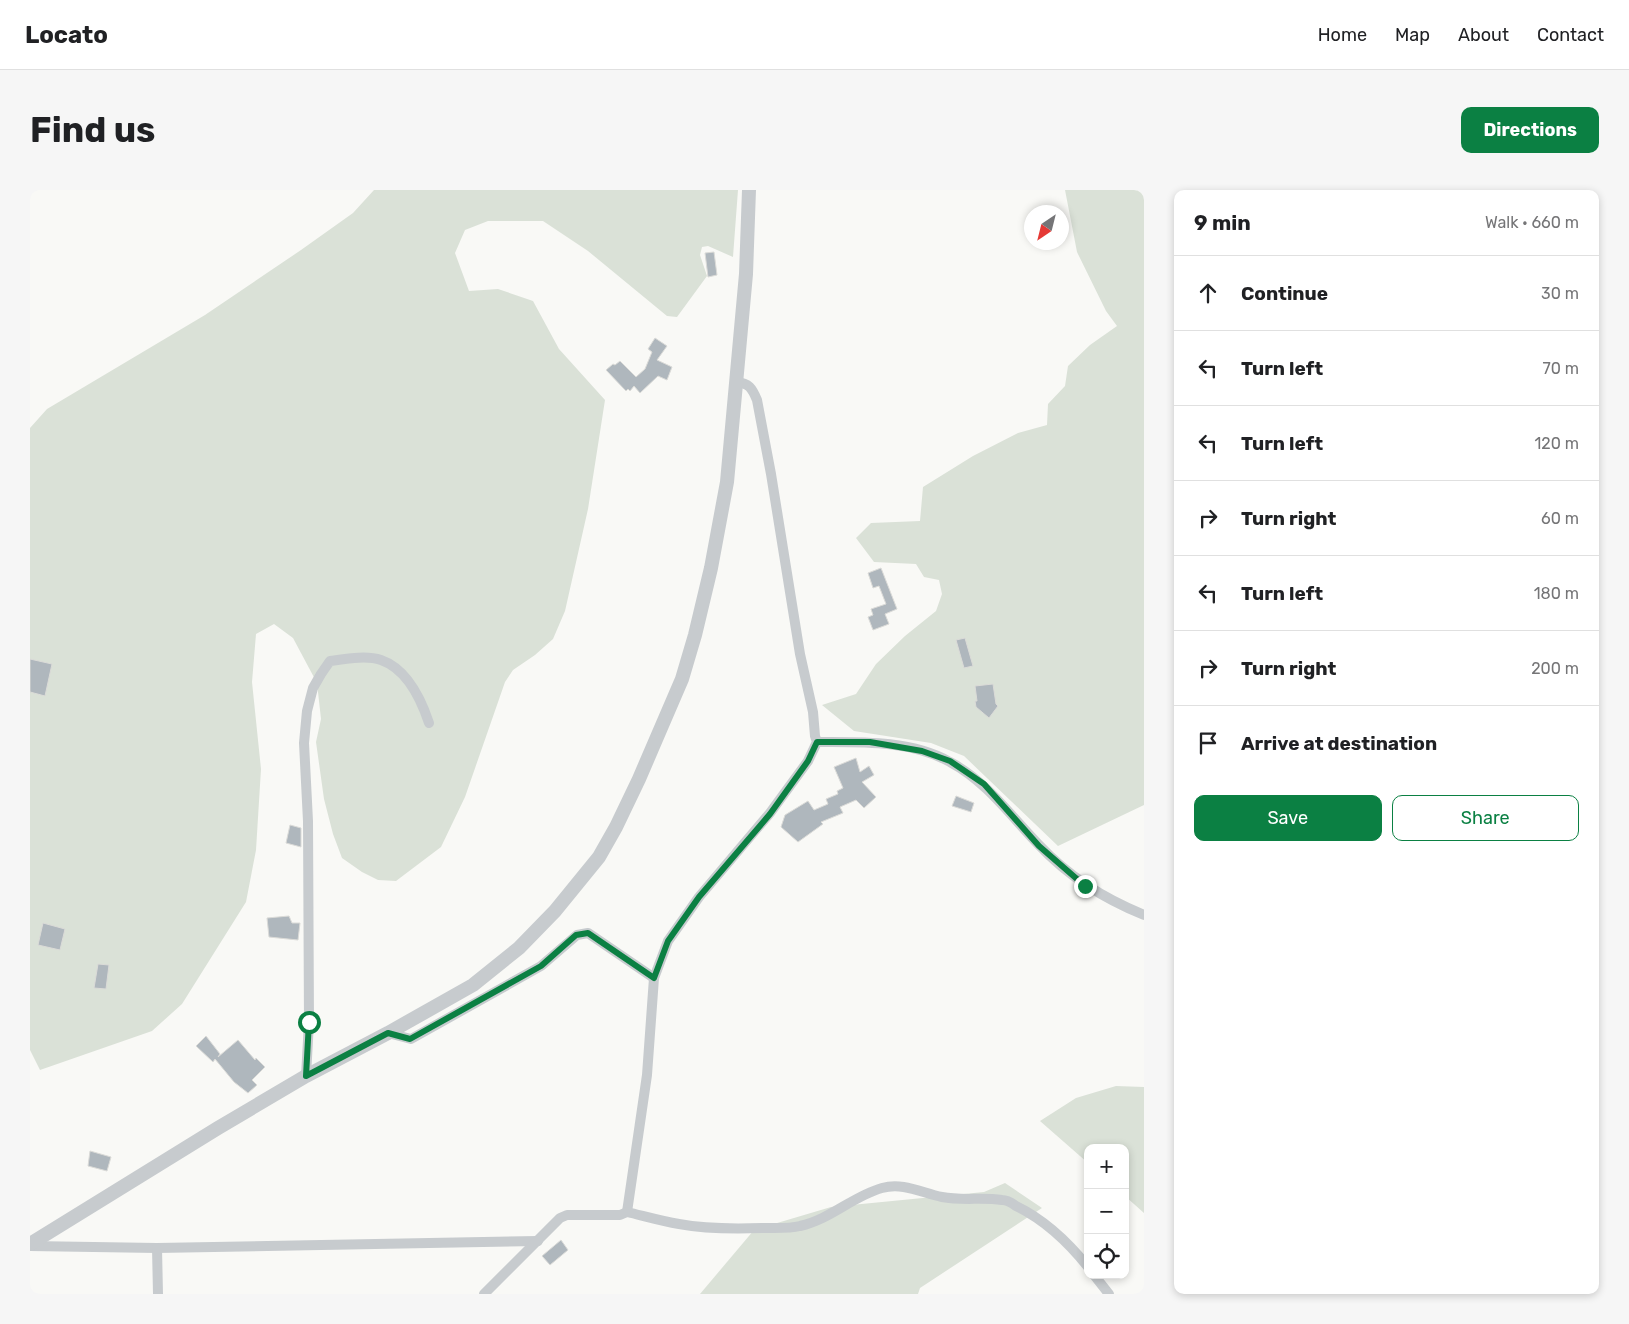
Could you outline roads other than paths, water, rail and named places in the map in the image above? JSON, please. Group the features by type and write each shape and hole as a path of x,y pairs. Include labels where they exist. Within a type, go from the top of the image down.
{"street":[{"path":"30,1245 218,1128 306,1076 388,1033 472,985 518,948 556,911 589,872 616,827 660,733 682,679 711,568 727,482 746,274 749,190"},
{"path":"736,382 746,383 757,400 800,654 813,712 814,736 817,742"},
{"path":"306,1076 309,1022 308,821 304,742 307,711 313,688 320,674 330,661 362,658 380,660 400,672 405,678 414,690 429,723"},
{"path":"817,742 870,742 922,751 950,761 984,784 1039,846 1085,886 1144,916"},
{"path":"627,1212 647,1075 654,978 668,941 699,897 770,814 808,761 817,742"},
{"path":"388,1033 410,1039 541,966 576,935 588,933 654,978"},
{"path":"484,1294 560,1218 567,1215 620,1215 627,1212 680,1224 744,1229 785,1228 800,1226 825,1218 870,1192 885,1187 898,1186 959,1200 985,1198 1005,1200 1029,1212 1055,1231 1084,1262"},
{"path":"30,1245 156,1248 538,1241"},
{"path":"156,1248 159,1268 158,1294"},
{"path":"1097,1279 1109,1294"}]}
